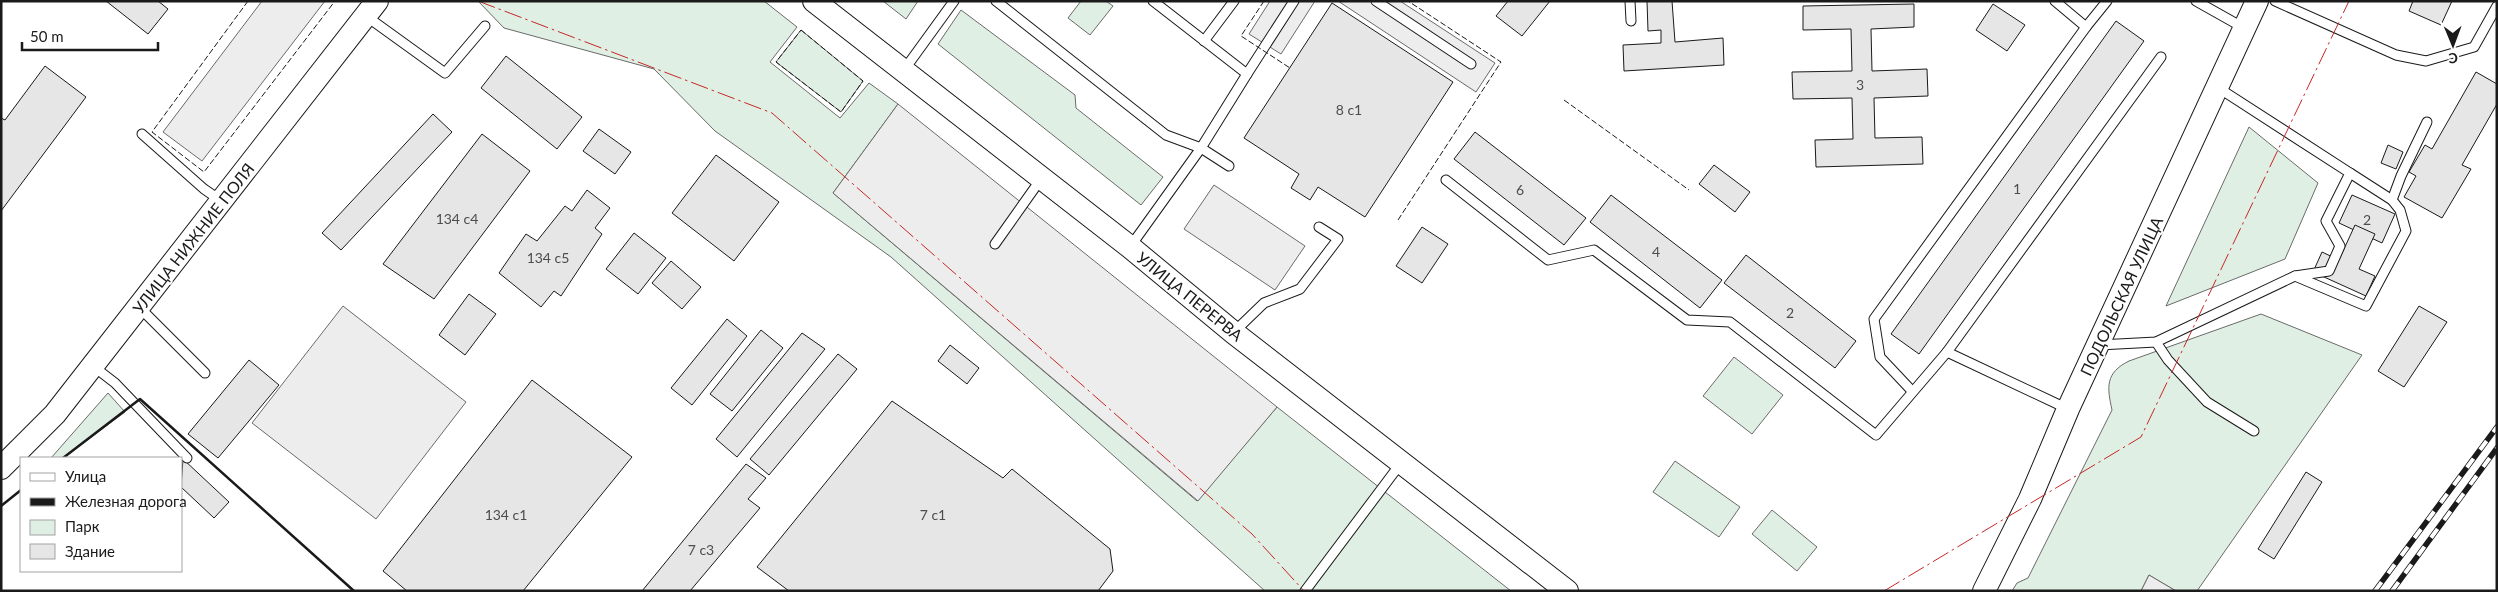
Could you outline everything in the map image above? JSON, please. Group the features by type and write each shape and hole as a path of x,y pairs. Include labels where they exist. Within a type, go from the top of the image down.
{"street":[{"name":"УЛИЦА ПЕРЕРВА","path":"814,1 1130,247 1234,333 1566,591"},
{"name":"ПОДОЛЬСКАЯ УЛИЦА","path":"1984,591 2030,499 2068,409 2257,1"},
{"name":"УЛИЦА НИЖНИЕ ПОЛЯ","path":"1,468 46,424 140,308 371,8"}],"lane":[{"path":"904,71 954,1"},
{"path":"996,1 1166,134 1201,148 1229,166"},
{"path":"1153,1 1247,74"},
{"path":"1204,41 1234,1"},
{"path":"1130,247 1201,148 1294,1"},
{"path":"1376,1 1471,64"},
{"path":"1630,1 1631,21"},
{"path":"2055,1 2086,27"},
{"path":"1912,391 1880,357 1874,319 2086,27 2107,1"},
{"path":"2196,1 2244,28"},
{"path":"2275,1 2396,55 2426,60 2474,47 2497,6"},
{"path":"371,8 445,73 485,26"},
{"path":"1446,180 1548,260 1594,250 1687,320 1730,322 1876,436 1912,391 1947,352 2161,57"},
{"path":"2217,88 2392,200 2400,210 2406,231 2366,306 2295,276"},
{"path":"2392,200 2401,176 2428,122"},
{"path":"142,134 204,188 222,201"},
{"path":"2099,345 2156,342 2295,276 2329,271 2340,246 2326,221 2350,173"},
{"path":"994,244 1041,179"},
{"path":"1234,333 1264,303 1300,289 1338,239 1319,226"},
{"path":"140,308 205,373"},
{"path":"2156,342 2168,360 2207,402 2254,431"},
{"path":"1947,352 2068,409"},
{"path":"93,366 115,383 187,458"},
{"path":"1305,591 1402,462"}],"green space":[{"path":"478,1 764,1 797,27 770,62 840,118 869,83 898,104 833,193 1197,501 1277,407 1511,591 1265,591 891,257 715,131 654,69 504,28"},
{"path":"883,1 918,1 906,19"},
{"path":"1081,1 1106,1 1113,6 1090,35 1068,18"},
{"path":"961,10 1075,95 1076,108 1163,177 1141,205 938,44"},
{"path":"801,30 863,81 841,112 776,62"},
{"path":"2249,127 2318,183 2285,259 2166,306"},
{"path":"2261,314 2362,355 2197,591 2176,591 2149,575 2141,591 2012,591 2017,583 2028,578 2112,410 2109,388 2110,381 2116,370 2129,361"},
{"path":"1734,357 1783,395 1752,434 1703,396"},
{"path":"108,393 125,412 64,457 52,457"},
{"path":"1675,461 1740,507 1719,537 1653,492"},
{"path":"1772,510 1817,547 1797,571 1752,534"}],"shaded area":[{"path":"262,1 325,1 202,161 163,132"},
{"path":"1270,1 1315,1 1281,54 1249,34"},
{"path":"1338,1 1400,1 1495,63 1476,92"},
{"path":"898,104 1277,407 1198,501 833,193"},
{"path":"1214,185 1305,246 1275,290 1184,229"},
{"path":"343,306 466,402 376,519 252,423"},
{"path":"2149,575 2176,591 2141,591"}],"building":[{"path":"106,1 158,1 168,9 148,34"},
{"path":"1508,1 1550,1 1522,36 1496,16"},
{"path":"1647,1 1672,1 1675,42 1723,38 1724,65 1624,71 1623,45 1661,43 1661,30 1648,31"},
{"path":"2413,1 2452,1 2441,25 2409,11"},
{"path":"1332,3 1453,82 1365,217 1318,187 1310,200 1291,188 1299,174 1244,138"},
{"path":"1914,4 1914,27 1871,29 1872,71 1927,69 1928,96 1874,98 1875,138 1922,137 1923,164 1816,167 1815,140 1853,139 1852,98 1793,99 1792,72 1852,71 1851,29 1803,30 1803,6"},
{"path":"1993,4 2025,25 2007,51 1976,30"},
{"path":"2116,21 2144,41 1919,354 1891,334"},
{"path":"506,56 582,117 557,149 481,88"},
{"path":"45,66 86,97 1,211 1,118 5,120"},
{"path":"2476,72 2497,84 2497,104 2462,165 2471,169 2442,218 2404,197 2416,176 2409,172 2425,145 2432,149"},
{"path":"433,114 452,132 341,250 322,233"},
{"path":"599,129 631,152 615,174 583,151"},
{"path":"1475,132 1586,218 1564,245 1454,159"},
{"path":"482,134 530,171 434,299 383,264"},
{"path":"2388,145 2403,152 2396,169 2381,163"},
{"path":"716,155 779,202 734,261 672,213"},
{"path":"1714,165 1750,192 1735,212 1699,184"},
{"path":"587,190 610,208 595,228 602,234 561,296 554,291 541,307 499,273 526,234 537,241 565,206 572,211"},
{"path":"1611,195 1722,280 1700,308 1590,222"},
{"path":"2352,195 2395,214 2382,243 2339,223"},
{"path":"2355,225 2375,234 2359,269 2375,276 2366,296 2313,272 2322,252 2339,260"},
{"path":"1422,227 1448,244 1422,283 1396,266"},
{"path":"634,233 666,258 638,294 606,269"},
{"path":"1746,255 1856,341 1835,368 1724,283"},
{"path":"671,261 701,287 682,309 652,283"},
{"path":"469,294 496,314 465,355 439,335"},
{"path":"2419,306 2447,322 2404,387 2378,371"},
{"path":"727,319 747,336 692,405 671,388"},
{"path":"761,330 783,348 732,411 710,394"},
{"path":"802,333 825,349 737,457 716,439"},
{"path":"950,345 979,368 967,384 938,361"},
{"path":"838,354 857,369 769,475 750,459"},
{"path":"249,360 279,385 218,458 188,434"},
{"path":"532,380 632,457 523,591 407,591 383,571"},
{"path":"892,401 1003,478 1012,469 1110,549 1113,571 1098,591 789,591 757,567"},
{"path":"183,459 229,502 214,518 182,488"},
{"path":"746,464 766,478 748,499 760,508 690,591 642,591"},
{"path":"2306,472 2322,482 2274,559 2258,549"}],"railway":[{"path":"2375,591 2497,427"},
{"path":"2392,591 2497,448"}],"fence":[{"path":"248,1 152,132 204,172 335,1"},
{"path":"1264,1 1241,36 1290,68"},
{"path":"1398,220 1501,62 1408,1"},
{"path":"801,30 863,81 841,112 776,62 801,30"},
{"path":"1564,100 1689,190"}],"wall":[{"path":"64,457 140,399 354,591"},
{"path":"1,506 20,491"}],"power":[{"path":"478,1 772,113 1252,534 1304,591"},
{"path":"1884,591 2141,437 2349,1"}]}
